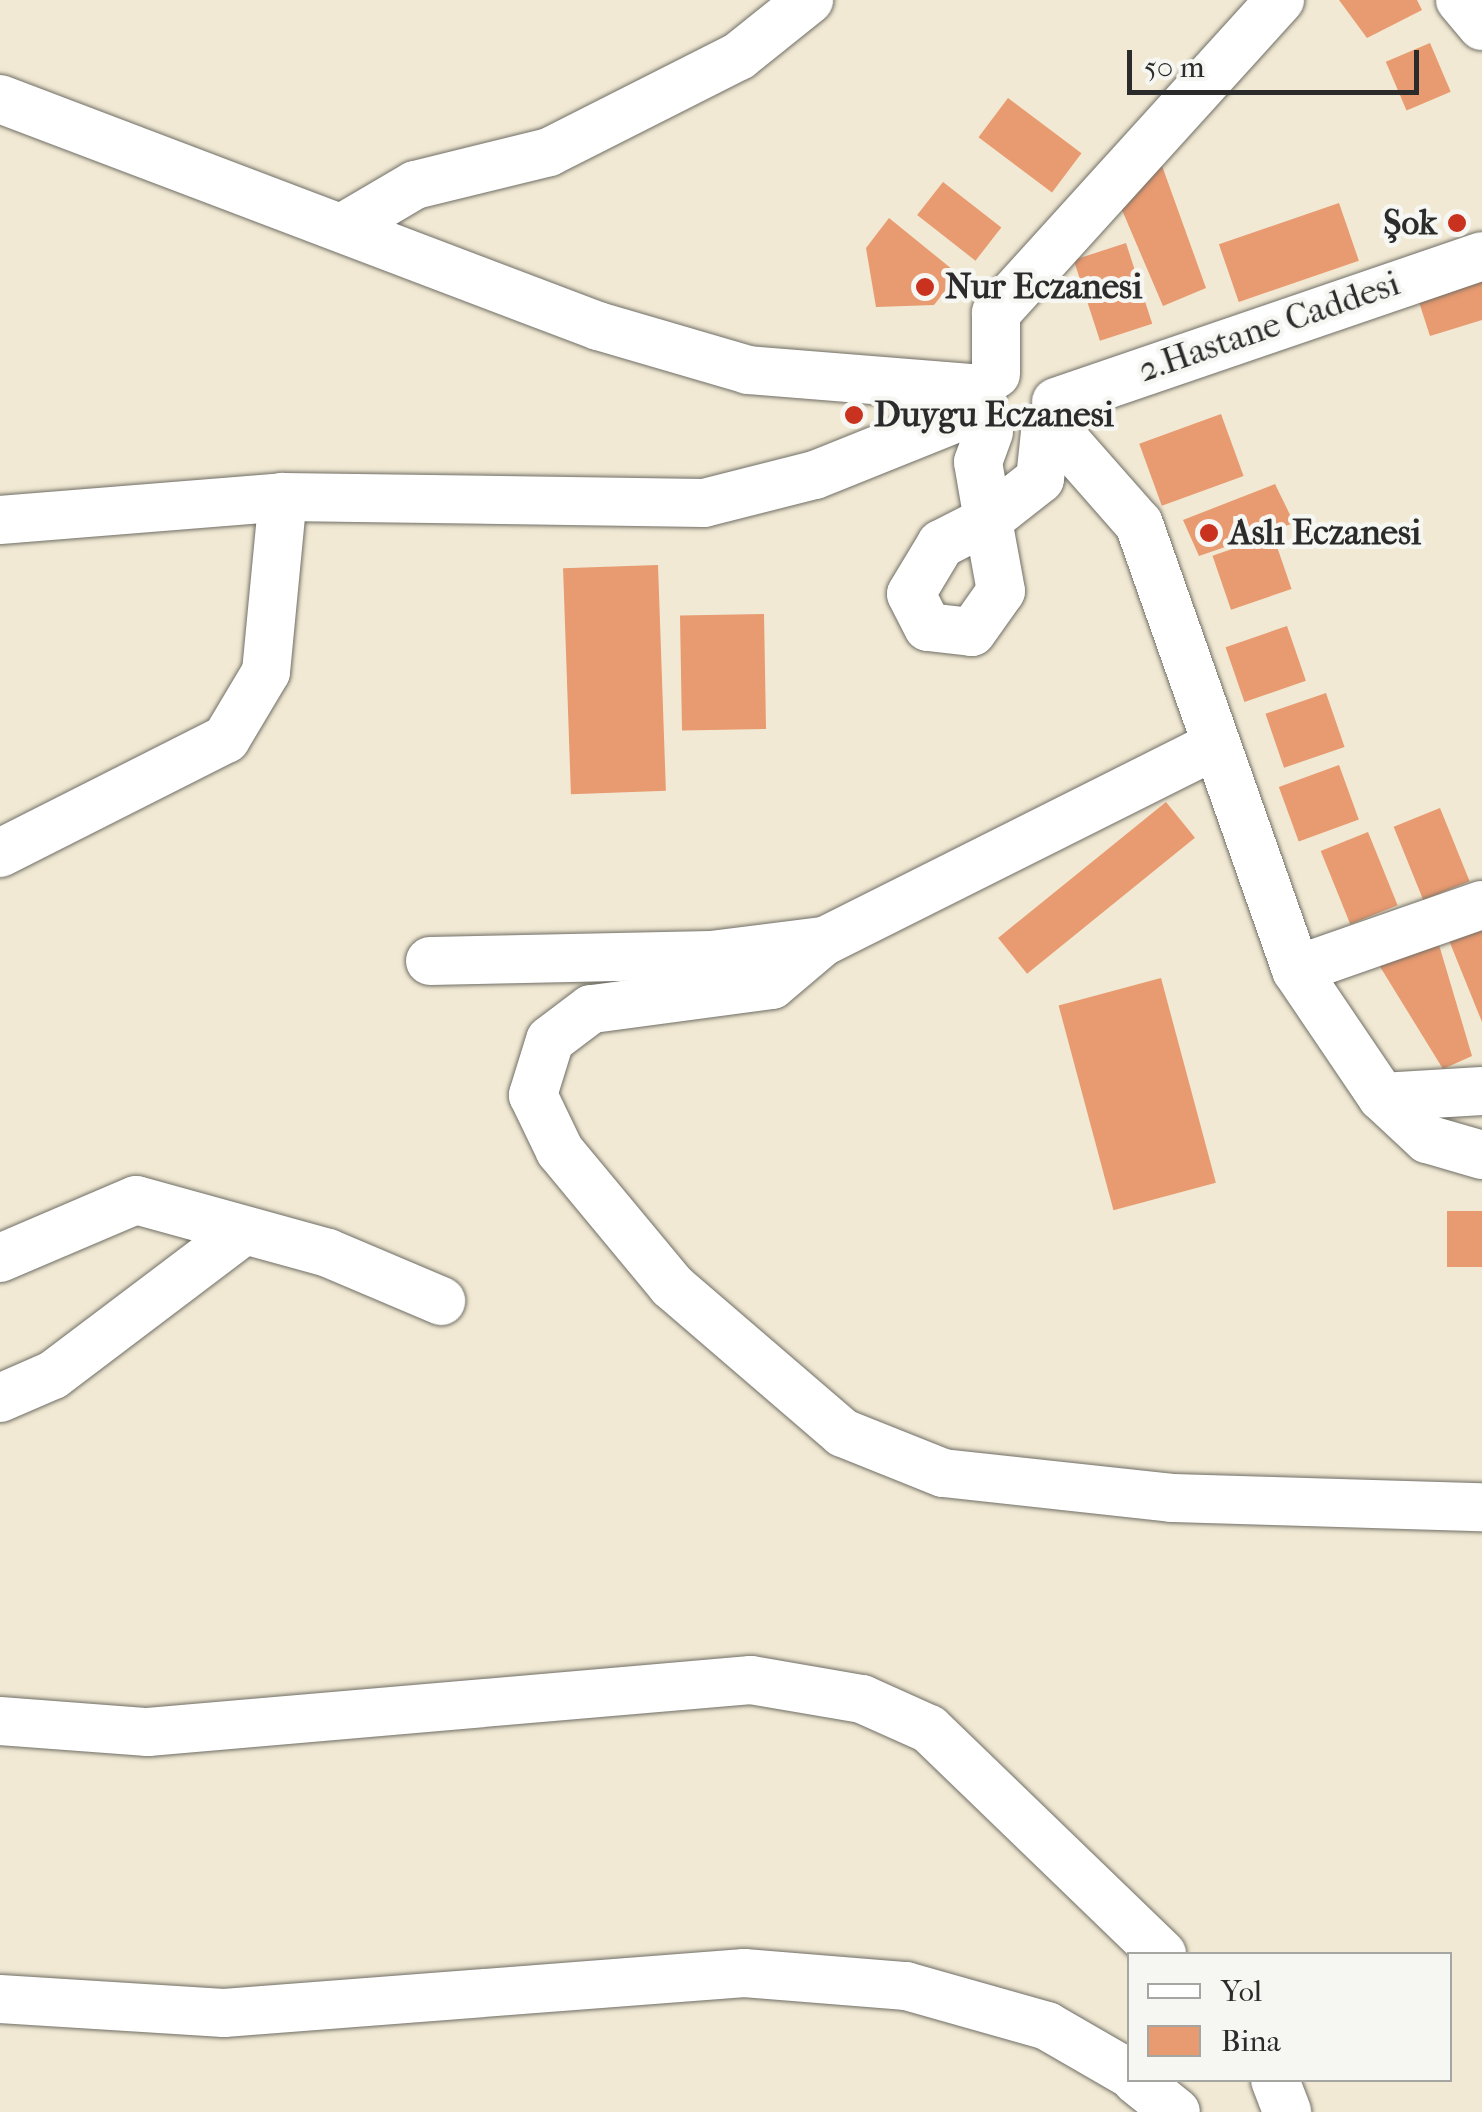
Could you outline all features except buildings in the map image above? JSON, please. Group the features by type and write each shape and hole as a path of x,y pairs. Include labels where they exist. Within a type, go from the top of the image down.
{"street":[{"path":"347,224 415,186 549,152 739,56 809,0"},
{"path":"1051,420 1040,479 988,520 978,462 996,313 1280,0"},
{"path":"1460,0 1482,26"},
{"path":"0,99 347,224 598,326 748,370 987,401"},
{"name":"2.Hastane Caddesi","path":"987,401 1023,444 1051,420 1482,256"},
{"path":"0,520 284,497 704,503 815,475 987,401 1034,371 1051,420 1139,524 1210,748 1296,970 1382,1097 1427,1139 1482,1156"},
{"path":"0,852 226,739 266,672 284,497"},
{"path":"1210,748 824,941 772,985 591,1009 550,1040 533,1095 560,1151 672,1286 844,1433 943,1473 1172,1498 1482,1507"},
{"path":"1296,970 1482,905"},
{"path":"430,961 711,956 824,941"},
{"path":"1382,1097 1482,1091"},
{"path":"0,1258 136,1200 238,1235 328,1253 440,1301"},
{"path":"0,1398 53,1375 238,1235"},
{"path":"0,1721 148,1732 750,1680 862,1699 929,1728 1160,1952"},
{"path":"0,1998 224,2013 744,1973 906,1986 1047,2026 1127,2072"},
{"path":"1138,2082 1176,2112"},
{"path":"1276,2082 1287,2112"}],"place":[{"name":"Şok","path":"1457,223"},
{"name":"Nur Eczanesi","path":"925,287"},
{"name":"Duygu Eczanesi","path":"854,415"},
{"name":"Aslı Eczanesi","path":"1209,533"}]}
